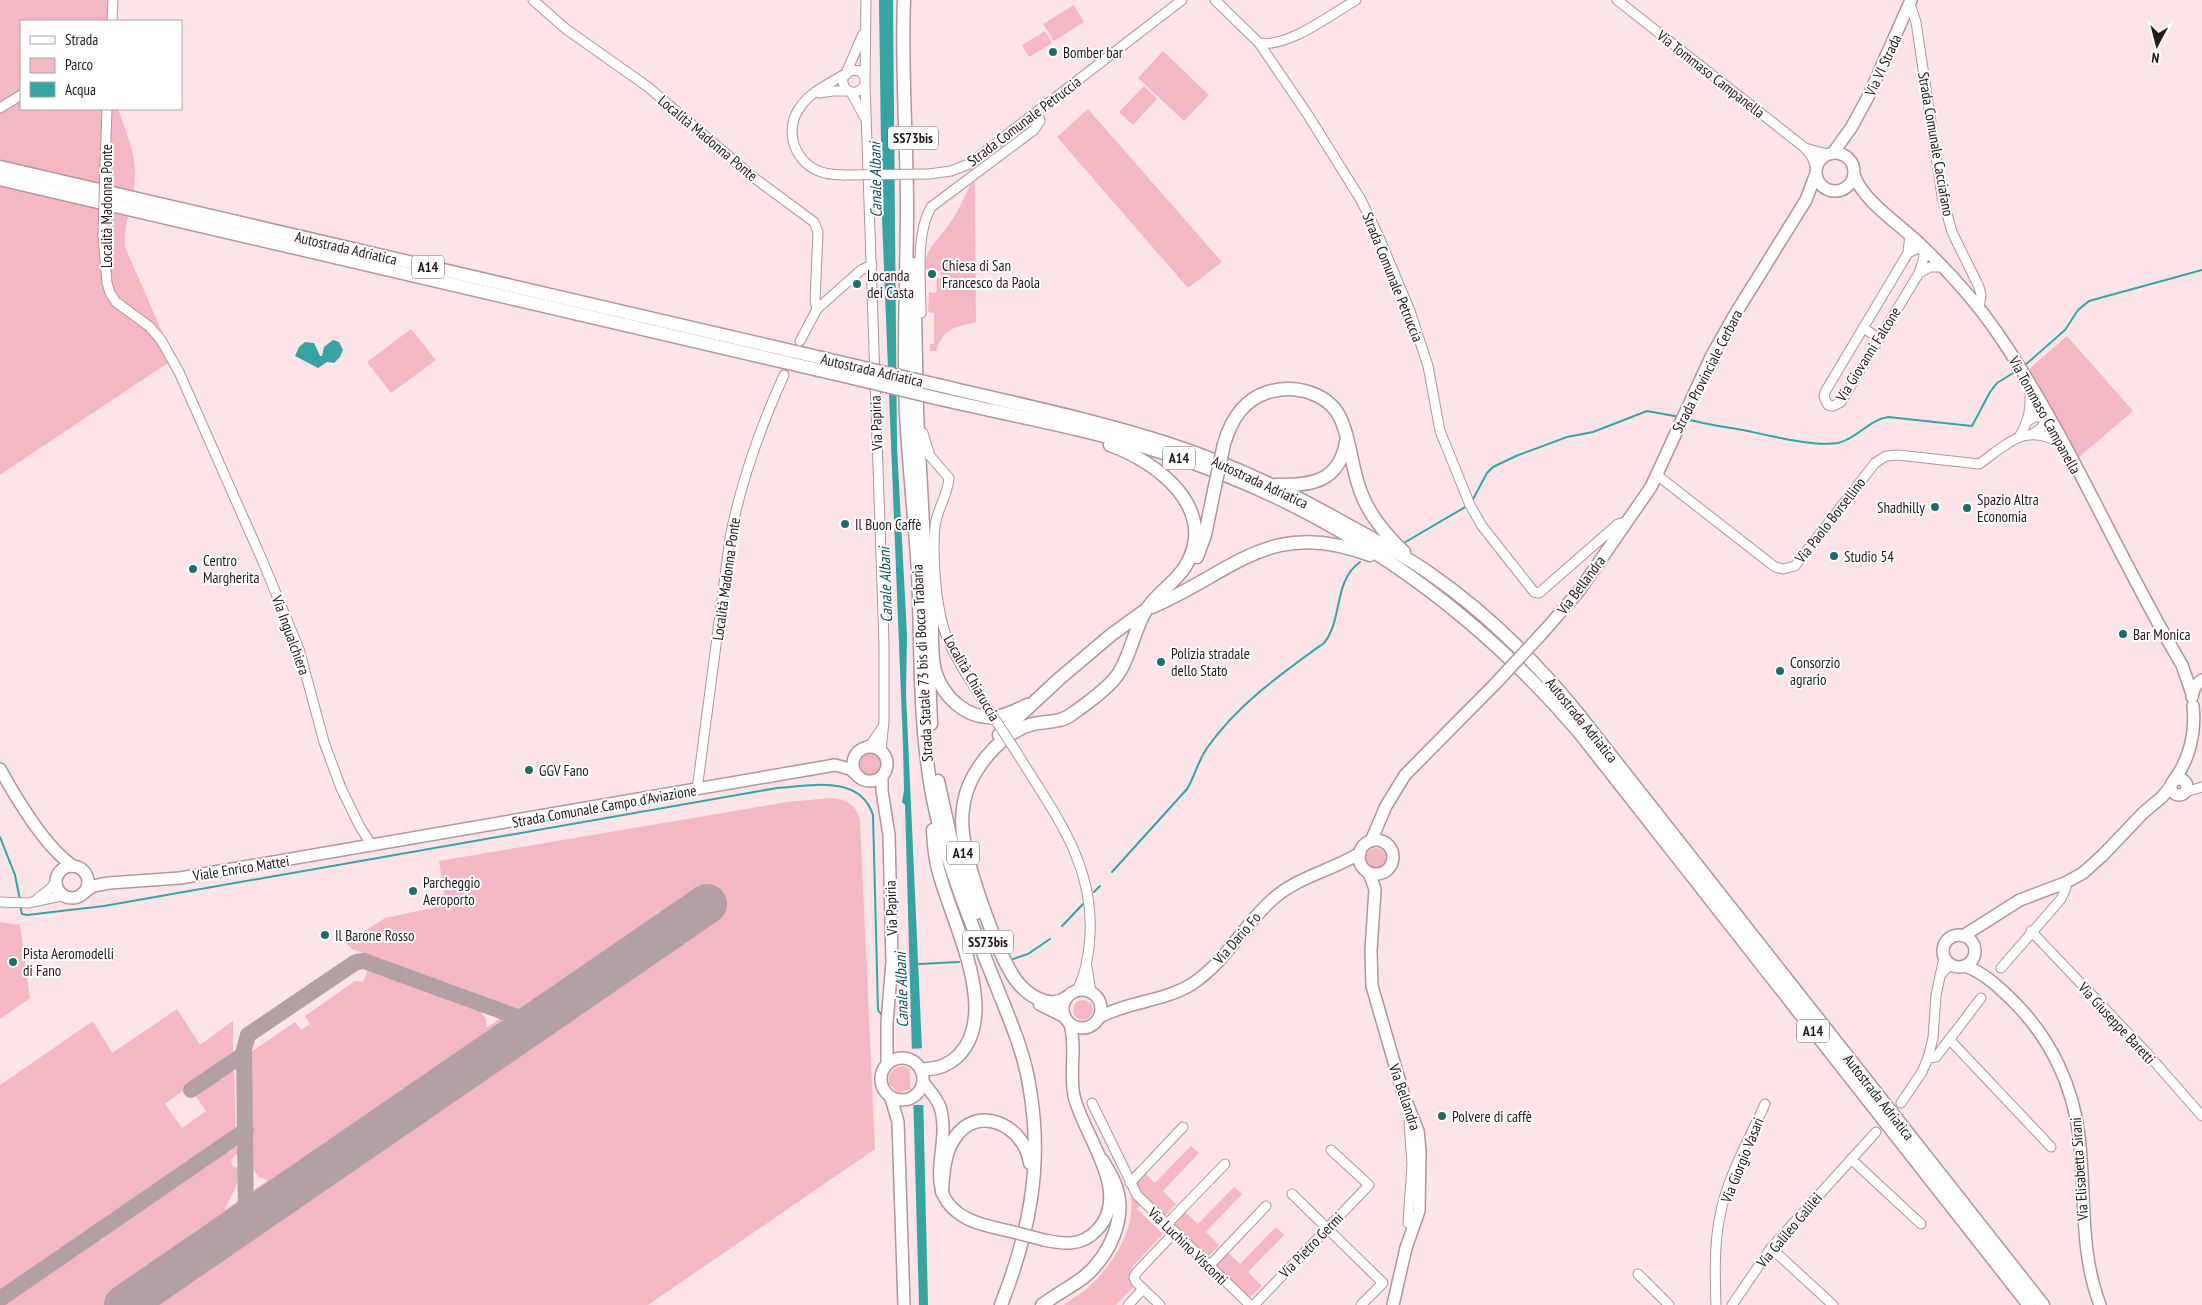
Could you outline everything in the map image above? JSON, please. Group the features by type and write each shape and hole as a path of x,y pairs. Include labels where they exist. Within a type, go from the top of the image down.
{"highway":[{"name":"Strada Statale 73 bis di Bocca Trabaria","path":"904,0 907,175 904,342 906,412 918,576 922,712 933,806 956,886 1008,1015 1025,1067 1031,1092 1035,1138 1033,1192 1020,1250 1001,1305"},
{"name":"Strada Statale 73 bis di Bocca Trabaria","path":"911,0 917,412 926,575 931,725 942,807 961,872 1024,1037 1039,1106 1042,1151 1038,1204 1027,1252 1010,1305"},
{"name":"Autostrada Adriatica","path":"0,167 854,372"},
{"name":"Autostrada Adriatica","path":"0,179 1146,437 1209,458 1273,485 1334,517 1421,568 1460,596 1530,659 1569,702 2044,1305"},
{"name":"A14","path":"1067,1020 1027,997 1017,988 1008,974 993,940 960,845 956,824 958,796 970,765 983,750 1097,646 1180,581 1196,560 1205,536 1224,444 1233,421 1246,404 1265,393 1284,389 1308,392 1328,402 1342,420 1359,489 1369,510 1390,538 1421,568"},
{"name":"Autostrada Adriatica","path":"941,392 1026,419 1128,443 1210,469 1306,513 1400,567 1435,593 1495,644 1568,720 2029,1305"},
{"name":"A14","path":"1026,419 1104,443 1132,454 1166,478 1186,500 1195,528 1191,555 1180,575 1145,610 1116,678 1067,717 1029,725 1009,736 986,757 968,788 964,804 962,830 966,851 990,922 1008,967 1018,982 1033,996 1052,1002 1071,994"},
{"name":"A14","path":"1273,485 1303,485 1325,478 1338,463 1346,439"},
{"name":"A14","path":"1145,610 1190,590 1244,557 1281,544 1312,542 1334,544 1357,550 1400,567"},
{"path":"926,575 931,613 934,667 938,679 949,698 967,711 986,717 1004,715 1034,702"},
{"path":"922,1076 941,1068 960,1054 971,1036 975,1015 975,995 971,974 937,867 933,836 933,806"},
{"path":"942,1192 946,1160 954,1138 969,1125 986,1121 1004,1125 1016,1133 1022,1140 1030,1158 1033,1192"},
{"path":"1042,1305 1089,1272 1105,1252 1114,1235 1118,1218 1118,1191 1102,1160"}],"main road":[{"name":"Via VI Strada","path":"1830,154 1851,128 1868,97 1910,2"},
{"name":"Via VI Strada","path":"1850,161 1851,128"},
{"path":"1806,200 1816,193 1828,190 1841,190 1850,184 1854,176 1854,168 1850,161 1842,154 1830,154"},
{"name":"Strada Provinciale Cerbara","path":"1630,520 1657,475 1722,336 1806,200 1819,160 1830,154"},
{"path":"1816,172 1818,182 1828,190"},
{"name":"Via Tommaso Campanella","path":"1854,176 1858,187 1866,197 1925,248 1979,308 2027,379 2182,665 2192,694 2198,731"},
{"name":"Via Tommaso Campanella","path":"1841,190 1866,197"},
{"name":"Via Bellandra","path":"1393,1305 1406,1248 1419,1211 1416,1170 1418,1131 1402,1093 1372,986 1374,889 1366,870 1359,860 1360,852 1363,846 1371,841 1389,800 1405,775 1546,630 1578,591 1630,520"},
{"path":"2182,665 2202,678 2195,686 2192,694"},
{"path":"2193,706 2202,716"},
{"path":"1963,936 2001,910 2020,900 2065,883 2083,873 2143,813 2179,786 2182,767 2198,731"},
{"path":"836,765 850,769 864,779 882,777 887,764 881,751 875,748 861,750 853,765 864,779"},
{"name":"Strada Comunale Campo d'Aviazione","path":"372,846 836,765 861,750"},
{"path":"0,769 49,844 65,861 81,868 87,876 88,884 82,894 68,897 59,890 49,844"},
{"name":"Via Papiria","path":"882,777 882,791 889,835 892,962 887,1064 881,1074 881,1082 891,1098 898,1122 904,1305"},
{"name":"Via Papiria","path":"864,779 886,809"},
{"name":"Via Bellandra","path":"1374,889 1382,873 1390,866 1393,856 1381,834 1381,821"},
{"path":"1371,841 1385,843"},
{"name":"Viale Enrico Mattei","path":"82,894 94,886 109,883 180,878 372,846"},
{"name":"Via Dario Fo","path":"1100,1017 1134,1004 1162,998 1197,981 1222,957 1273,899 1306,877 1338,865 1360,852"},
{"name":"Via Dario Fo","path":"1338,865 1366,870"},
{"path":"57,877 66,867 73,866"},
{"path":"1366,870 1382,873"},
{"name":"Viale Enrico Mattei","path":"87,876 109,883"},
{"path":"1974,951 1968,938 1958,935 1948,940 1943,949 1948,962 1965,966 1971,962 1974,951 1974,937 1978,927"},
{"name":"Via Elisabetta Sirani","path":"1974,951 1981,972"},
{"name":"Via Elisabetta Sirani","path":"1965,966 1981,972 2008,996 2037,1028 2058,1063 2075,1111 2079,1135 2087,1261 2100,1305"},
{"path":"887,1064 893,1060 904,1058 912,1060 938,1102 943,1122 939,1172 942,1192 953,1208 968,1219 1064,1244 1076,1243 1089,1237 1101,1226 1107,1214 1109,1198 1102,1160 1076,1102 1073,1079 1074,1054 1063,1010 1071,994 1095,995 1101,1004 1100,1017 1084,1034 1074,1054"},
{"name":"Via Dario Fo","path":"1095,995 1108,1003 1134,1004"},
{"path":"1067,1020 1080,1028 1091,1026"},
{"path":"888,1037 896,1050 904,1058"},
{"name":"Via Papiria","path":"898,1122 903,1108 913,1096 922,1076"},
{"path":"891,1098 903,1100 913,1096 928,1095 938,1102"}],"street":[{"path":"112,20 114,0"},
{"name":"Località Madonna Ponte","path":"533,0 566,29 648,87 753,177 814,222 818,232 816,309"},
{"name":"Via Papiria","path":"866,0 865,80 884,644 884,721 881,751"},
{"name":"Strada Comunale Petruccia","path":"846,73 801,104 793,119 792,136 796,152 808,166 825,173 844,175 929,174 951,171 969,164 1182,0"},
{"name":"Strada Comunale Petruccia","path":"1215,0 1259,43 1308,115 1360,200 1379,237 1410,311 1428,366 1442,437 1469,503"},
{"path":"1259,43 1269,45 1288,40 1356,0"},
{"name":"Via Tommaso Campanella","path":"1617,0 1805,148 1812,157 1816,172"},
{"name":"Strada Comunale Cacciafano","path":"1910,2 1916,22 1942,196 1952,232 1979,287 1981,295 1979,308"},
{"name":"Via Papiria","path":"866,27 846,73 843,85 863,112 868,125"},
{"path":"814,94 833,91 860,91 865,80 856,70 846,73"},
{"path":"0,108 20,96"},
{"name":"Località Madonna Ponte","path":"106,110 103,235 107,284 116,302 150,327 161,340"},
{"name":"Località Chiaruccia","path":"1037,113 1040,121 1034,130 931,207 925,217 922,235 923,435 930,456 949,478 947,492 939,506 934,540 940,612 950,645 1062,826 1082,869 1089,902 1090,929 1087,964"},
{"name":"Via Tommaso Campanella","path":"1805,148 1830,154"},
{"name":"Via Giovanni Falcone","path":"1910,234 1908,253 1825,392 1824,397 1828,405 1833,406 1841,402 1918,272 1924,260 1925,248"},
{"path":"1908,253 1916,249 1925,248"},
{"name":"Località Madonna Ponte","path":"800,342 816,309 861,270 872,265"},
{"path":"1918,272 1930,267 1943,267"},
{"path":"1863,328 1879,338"},
{"name":"Via Ingualchiera","path":"161,340 179,372 299,649 324,742 341,788 359,825 372,846"},
{"name":"Località Madonna Ponte","path":"697,790 730,538 738,498 757,440 784,375"},
{"name":"Via Paolo Borsellino","path":"2018,437 2028,421 2030,410 2027,379"},
{"path":"2028,421 2034,417 2048,416"},
{"path":"2034,433 2041,428 2048,416"},
{"path":"2034,433 2053,438 2062,444"},
{"name":"Via Paolo Borsellino","path":"1657,475 1775,567 1783,569 1795,566 1870,469 1886,456 1898,455 1979,464 2018,437 2034,433"},
{"name":"Via Bellandra","path":"1469,503 1488,534 1534,592 1539,593 1618,524 1630,520"},
{"name":"Via Papiria","path":"861,750 872,743 884,721"},
{"path":"2179,786 2200,787"},
{"path":"354,849 358,841 359,825"},
{"path":"28,903 42,897 51,888 57,877"},
{"path":"2001,968 2031,931 2061,899 2066,888 2065,883"},
{"path":"4,902 28,903 61,896 68,897"},
{"name":"Via Giuseppe Baretti","path":"2031,931 2146,1052 2202,1116"},
{"path":"1901,1103 1922,1072 1928,1058 1933,1038 1939,978 1948,962"},
{"path":"1071,994 1087,964"},
{"path":"1087,964 1095,995"},
{"path":"1928,1058 1936,1057 1981,998"},
{"path":"1949,1039 2051,1147"},
{"path":"1092,1103 1130,1183 1183,1127"},
{"name":"Via Giorgio Vasari","path":"1716,1305 1717,1232 1720,1215 1734,1173 1765,1104"},
{"name":"Via Bellandra","path":"1408,1223 1416,1170 1409,1123"},
{"name":"Via Galileo Galilei","path":"1732,1305 1771,1248 1876,1132"},
{"name":"Via Pietro Germi","path":"1254,1305 1369,1185 1332,1150"},
{"path":"1851,1159 1921,1224"},
{"path":"1166,1225 1225,1164"},
{"name":"Via Luchino Visconti","path":"1130,1183 1137,1195 1166,1225 1250,1305"},
{"path":"1292,1194 1383,1282 1361,1305"},
{"path":"1209,1266 1266,1206"},
{"path":"1160,1305 1136,1282 1134,1277 1174,1233"},
{"path":"1771,1248 1833,1305"},
{"path":"1638,1274 1669,1305"},
{"path":"1128,1305 1143,1289"}],"green space":[{"path":"0,0 114,0 113,20 20,20 20,110 118,110 135,165 134,191 126,228 125,247 174,359 0,475"},
{"path":"1074,5 1084,22 1054,41 1043,24"},
{"path":"1045,31 1052,43 1029,57 1022,45"},
{"path":"1163,51 1209,95 1184,121 1138,78"},
{"path":"1144,86 1157,99 1133,125 1119,112"},
{"path":"1088,109 1222,262 1188,288 1057,137"},
{"path":"975,181 976,322 946,333 936,351 930,351 930,344 934,344 934,313 928,312 929,292 936,293 937,278 940,278 941,271 924,269 925,262 933,244 953,219 970,185"},
{"path":"411,329 436,360 391,393 367,362"},
{"path":"2067,336 2133,411 2078,458 2029,369"},
{"path":"870,754 877,757 880,764 877,771 870,774 863,771 860,764 863,757"},
{"path":"830,798 849,803 856,810 860,820 875,1149 648,1305 0,1305 0,1085 93,1021 112,1053 177,1009 200,1045 233,1021 233,1053 165,1104 182,1128 206,1111 191,1090 234,1061 236,1148 238,1147 238,1154 231,1160 233,1166 239,1168 239,1174 225,1210 268,1180 259,1177 253,1170 251,1052 295,1022 301,1030 310,1024 305,1016 355,981 363,982 368,970 480,1010 486,1019 486,1028 516,1008 352,949 346,943 385,918 446,905 439,861 787,802"},
{"path":"1376,848 1383,851 1386,858 1383,865 1376,868 1369,865 1366,858 1369,851"},
{"name":"Pista Aeromodelli di Fano","path":"0,922 20,925 30,998 0,1019"},
{"path":"1083,1000 1090,1003 1093,1010 1090,1017 1083,1020 1076,1017 1073,1010 1076,1003"},
{"path":"903,1066 911,1070 911,1089 899,1093 889,1084 889,1077 893,1069"},
{"path":"1191,1146 1199,1153 1163,1191 1176,1204 1164,1217 1138,1192 1133,1181 1142,1171 1155,1183"},
{"path":"1234,1187 1242,1194 1206,1232 1219,1245 1207,1258 1172,1225 1185,1212 1198,1224"},
{"path":"1130,1190 1140,1205 1137,1209 1163,1234 1133,1266 1129,1277 1135,1285 1116,1305 1064,1305 1092,1284 1117,1253 1128,1229 1131,1216"},
{"path":"1276,1227 1284,1235 1248,1272 1262,1286 1249,1298 1215,1265 1227,1252 1240,1264"}],"water":[{"path":"879,0 893,0 897,446 907,635 906,694 922,1049 928,1305 919,1305 905,805 902,802 904,791 903,745 882,218"},
{"path":"333,340 339,342 343,350 340,357 334,363 327,362 318,368 295,356 299,347 305,342 314,343 320,356 322,356 324,347"}],"pier":[{"path":"925,1048 925,1105 911,1105 909,1049"}],"waterway":[{"path":"2024,366 2065,330 2078,310 2089,301 2202,270"},
{"path":"1686,419 1790,440 1828,444 1845,441 1874,422 1888,417 1972,426 1990,392 1997,383 2018,370"},
{"path":"1472,501 1487,473 1493,467 1516,456 1567,437 1593,432 1647,411 1680,417"},
{"path":"1402,544 1467,506"},
{"path":"1112,872 1187,789 1207,748 1232,717 1276,678 1324,643 1334,623 1346,579 1351,570 1360,562"},
{"path":"20,905 22,914 27,915 104,906 777,788 832,785 857,793 866,802 873,815 878,1010 881,1014"},
{"path":"0,837 15,875 20,900"},
{"path":"1094,892 1100,886"},
{"path":"1062,926 1083,904"},
{"path":"1013,959 1028,954 1050,939"},
{"path":"919,964 959,962"},
{"name":"Canale Albani","path":"903,1016 911,1016"}],"taxiway":[{"path":"246,1221 244,1049 248,1035 356,962 364,961 534,1023"},
{"path":"191,1090 244,1054"},
{"path":"0,1299 246,1130"}],"runway":[{"path":"124,1305 707,904"}],"place":[{"name":"Bomber bar","path":"1053,52"},
{"name":"Chiesa di San Francesco da Paola","path":"932,274"},
{"name":"Locanda dei Casta","path":"857,284"},
{"name":"Shadhilly","path":"1935,507"},
{"name":"Spazio Altra Economia","path":"1967,508"},
{"name":"Il Buon Caffè","path":"845,524"},
{"name":"Studio 54","path":"1834,556"},
{"name":"Centro Margherita","path":"193,569"},
{"name":"Bar Monica","path":"2123,634"},
{"name":"Polizia stradale dello Stato","path":"1161,662"},
{"name":"Consorzio agrario","path":"1780,671"},
{"name":"GGV Fano","path":"529,770"},
{"name":"Parcheggio Aeroporto","path":"413,891"},
{"name":"Il Barone Rosso","path":"325,935"},
{"name":"Pista Aeromodelli di Fano","path":"13,962"},
{"name":"Polvere di caffè","path":"1442,1116"}]}
